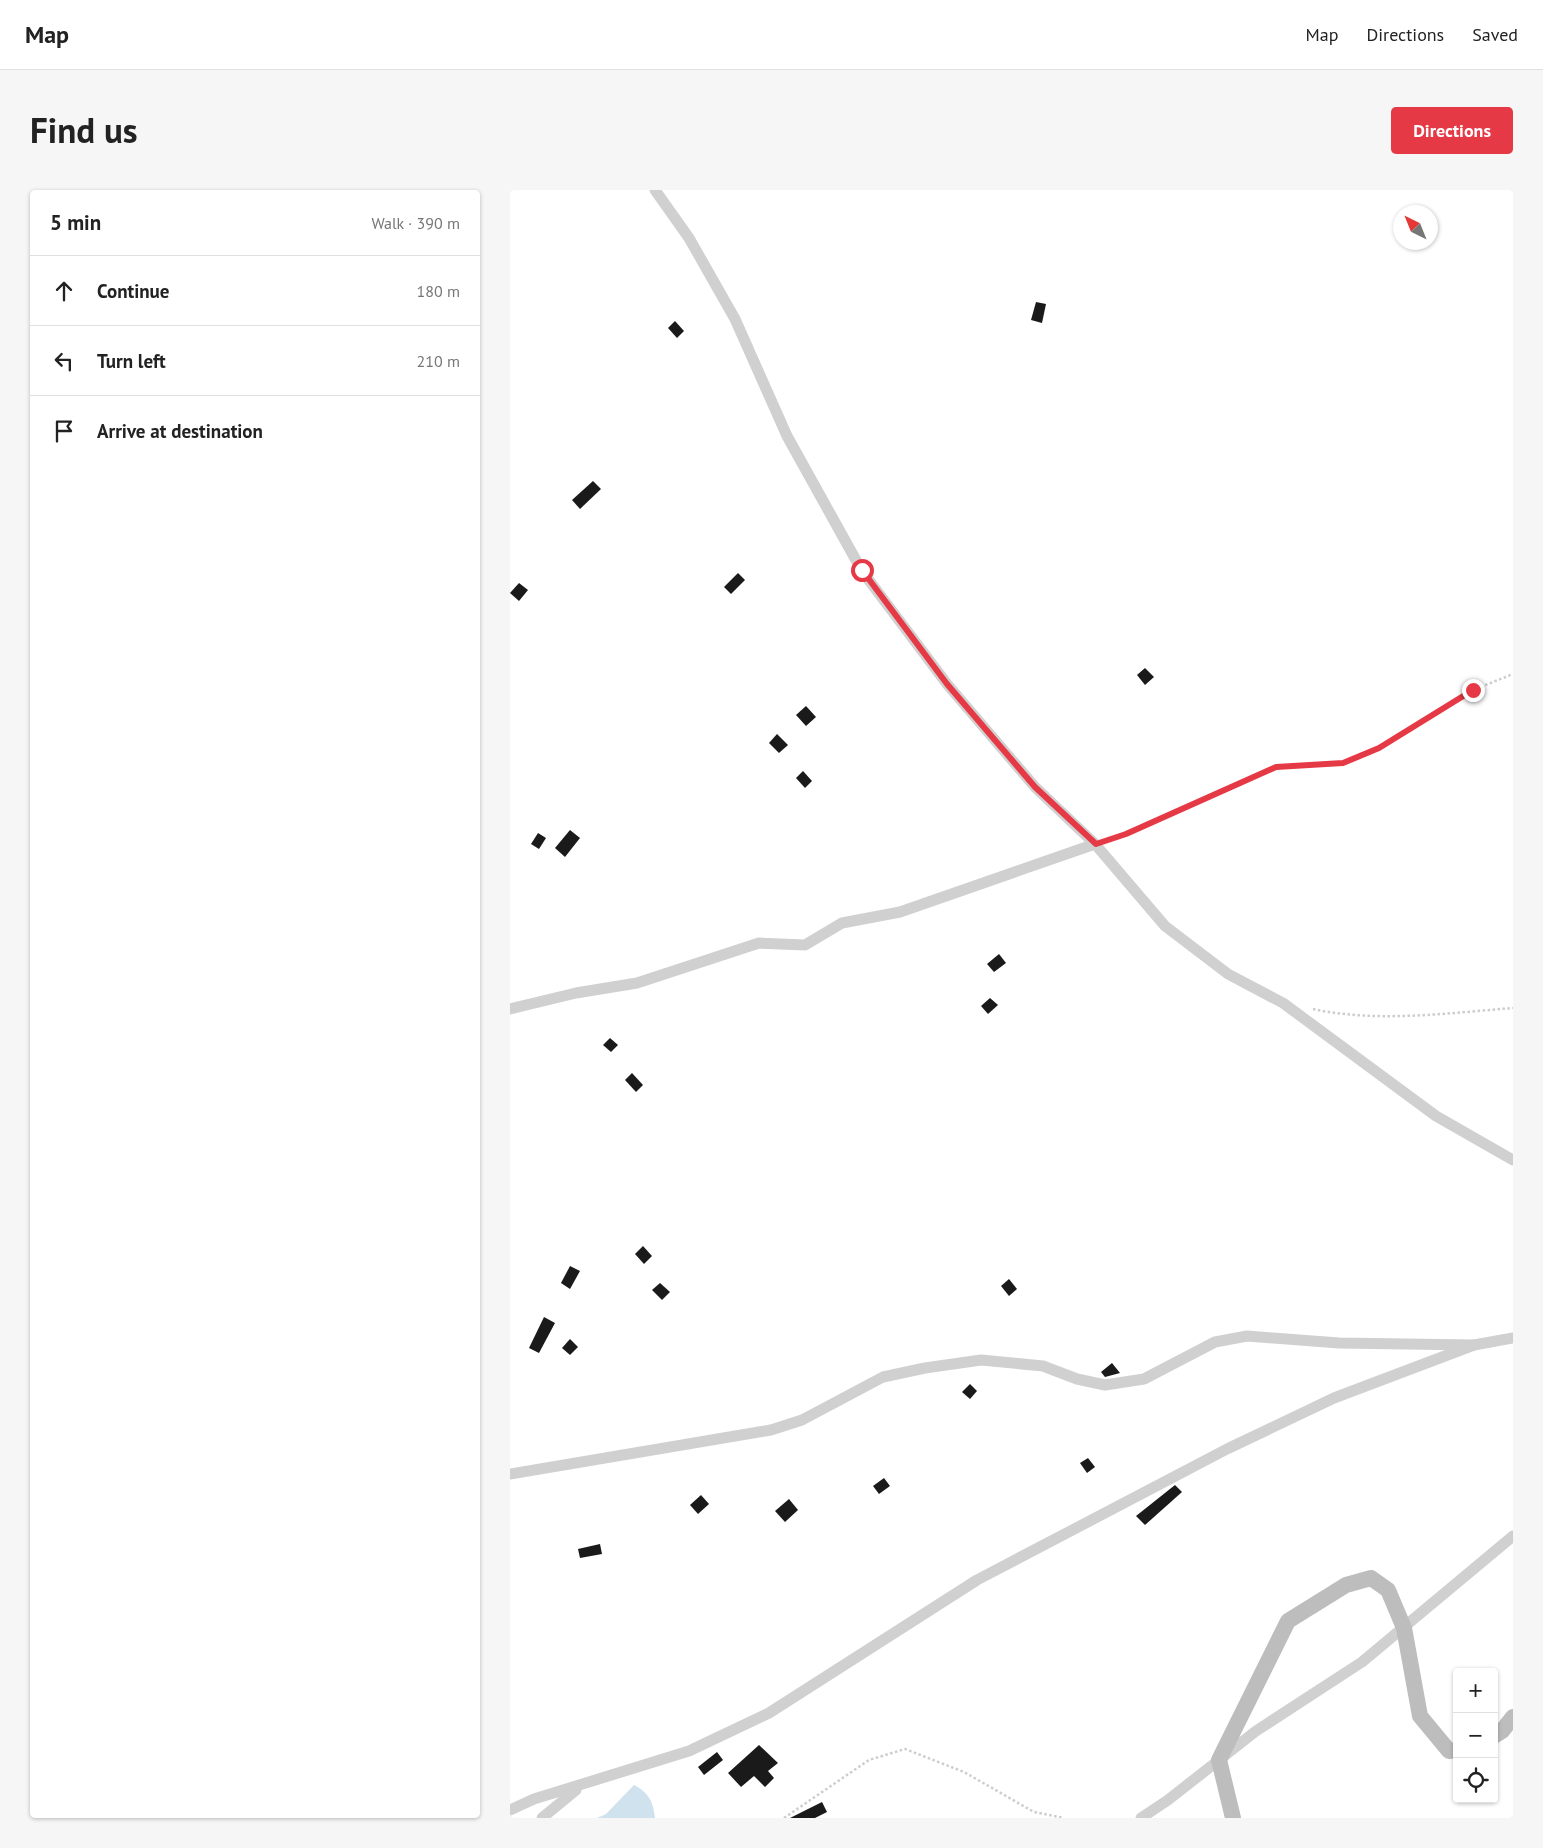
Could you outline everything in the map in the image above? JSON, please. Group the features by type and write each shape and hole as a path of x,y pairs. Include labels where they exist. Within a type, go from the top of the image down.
{"street":[{"path":"655,190 689,238 735,319 787,436 862,570 953,692 1035,787 1096,844 1165,926 1228,974 1283,1003 1436,1116 1513,1160"},
{"path":"510,1009 576,993 637,983 759,943 805,946 842,923 900,912 1096,844"},
{"path":"510,1474 771,1430 802,1420 883,1377 925,1368 981,1360 1043,1366 1077,1379 1105,1385 1144,1379 1215,1342 1247,1336 1339,1343 1474,1345"},
{"path":"510,1810 534,1799 690,1751 770,1713 976,1580 1227,1449 1334,1398 1474,1345 1513,1338"},
{"path":"1142,1818 1304,1698 1362,1662 1513,1536"},
{"path":"1233,1818 1219,1760 1288,1621 1346,1585 1371,1578 1388,1590 1404,1628 1420,1716 1449,1751 1453,1750"},
{"path":"1498,1734 1513,1717"},
{"path":"542,1818 581,1786"}],"path":[{"path":"1096,844 1126,834 1276,767 1343,763 1379,748 1473,690 1513,674"},
{"path":"1308,1008 1342,1016 1444,1013 1513,1008"},
{"path":"784,1818 869,1760 904,1749 964,1772 1034,1812 1064,1818"}],"water":[{"path":"634,1785 649,1798 655,1818 597,1818 606,1814"}],"building":[{"path":"1036,302 1046,304 1042,323 1031,320"},
{"path":"675,321 684,331 677,338 668,328"},
{"path":"593,481 601,489 580,509 572,500"},
{"path":"738,573 745,580 731,594 724,587"},
{"path":"519,583 528,590 519,601 510,593"},
{"path":"1145,668 1154,677 1145,685 1137,675"},
{"path":"806,706 816,717 806,726 796,715"},
{"path":"777,734 788,745 779,753 769,743"},
{"path":"803,771 812,781 805,788 796,778"},
{"path":"570,830 580,838 565,857 555,848"},
{"path":"538,833 546,838 539,849 531,844"},
{"path":"999,954 1006,963 994,972 987,964"},
{"path":"990,998 998,1005 988,1014 981,1006"},
{"path":"610,1038 618,1045 611,1052 603,1045"},
{"path":"632,1073 643,1085 636,1092 625,1080"},
{"path":"643,1246 652,1256 644,1264 635,1254"},
{"path":"570,1266 580,1271 570,1289 561,1283"},
{"path":"1009,1279 1017,1289 1009,1296 1001,1286"},
{"path":"660,1283 670,1292 662,1300 652,1290"},
{"path":"544,1317 555,1323 539,1353 529,1348"},
{"path":"570,1339 578,1347 570,1355 562,1348"},
{"path":"1112,1363 1120,1373 1105,1377 1101,1372"},
{"path":"970,1384 977,1391 970,1399 962,1392"},
{"path":"1088,1458 1095,1467 1087,1473 1080,1463"},
{"path":"884,1478 890,1486 879,1494 873,1486"},
{"path":"1175,1485 1182,1492 1145,1525 1136,1516"},
{"path":"701,1495 709,1504 698,1514 690,1505"},
{"path":"789,1499 798,1510 785,1522 775,1511"},
{"path":"600,1544 602,1554 580,1558 578,1549"},
{"path":"759,1745 778,1763 768,1771 774,1778 765,1787 754,1776 741,1787 728,1773"},
{"path":"717,1752 723,1760 704,1775 698,1767"},
{"path":"822,1802 827,1812 815,1818 790,1818"}],"route":[{"path":"862,570 947,684 1035,787 1096,844 1126,834 1276,767 1343,763 1379,748 1473,690"}]}
